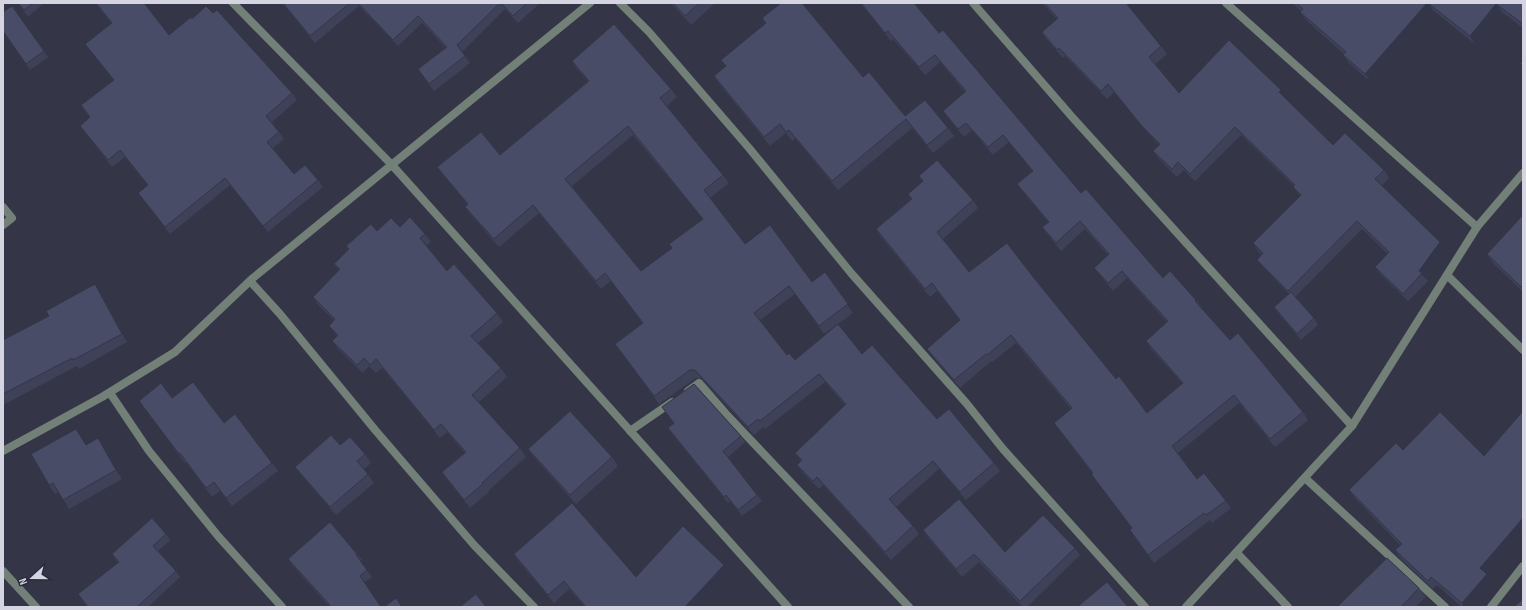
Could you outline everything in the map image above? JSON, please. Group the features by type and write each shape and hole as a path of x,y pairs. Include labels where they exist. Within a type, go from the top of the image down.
{"street":[{"path":"233,3 392,165 788,607"},
{"path":"3,450 110,393 175,352 250,281 590,3"},
{"path":"620,3 664,49 749,148 851,273 967,404 1003,449 1145,607"},
{"path":"973,3 1073,118 1352,426"},
{"path":"1226,3 1477,227"},
{"path":"1186,607 1352,426 1477,227 1523,172"},
{"path":"3,207 12,218 3,225"},
{"path":"1447,275 1523,350"},
{"path":"250,281 280,314 376,431 474,545 534,607"},
{"path":"630,432 699,383 726,414 909,607"},
{"path":"110,393 149,451 213,530 282,607"},
{"path":"1305,478 1445,607"},
{"path":"1237,553 1288,607"},
{"path":"1491,607 1523,566"},
{"path":"3,571 36,607"}],"building":[{"path":"18,3 33,3 24,10"},
{"path":"96,3 144,3 169,35 191,17 192,19 206,6 213,13 217,10 292,93 266,116 279,132 267,142 294,174 305,165 318,180 263,226 225,178 165,227 138,193 148,185 120,150 108,160 80,126 90,117 81,105 114,80 85,44 112,23"},
{"path":"283,3 350,3 310,36"},
{"path":"358,3 500,3 457,45 465,56 429,84 418,69 447,47 418,16 393,40"},
{"path":"501,3 527,3 513,16"},
{"path":"673,3 699,3 685,16"},
{"path":"781,3 802,3 863,77 869,72 905,116 925,100 948,128 927,145 906,119 832,181 789,130 786,132 780,124 764,137 714,76 726,66 721,60 766,23 762,18"},
{"path":"861,3 914,3 939,33 943,30 1081,193 1086,189 1163,278 1170,271 1230,340 1238,333 1303,412 1270,439 1234,395 1172,446 1197,479 1204,473 1226,501 1206,515 1204,513 1148,555 1130,530 1132,528 1091,474 1093,473 1054,423 1072,408 1011,335 954,380 927,349 960,320 932,283 925,289 876,229 912,199 908,194 923,181 919,176 937,160 973,200 937,232 969,272 1007,243 1116,379 1119,376 1147,413 1183,383 1146,341 1168,321 1122,271 1108,283 1094,268 1109,254 1080,221 1056,243 1042,227 1049,222 1017,184 1033,171 1003,135 988,147 966,123 958,129 943,111 966,91 935,55 919,67 888,31 885,33"},
{"path":"1044,3 1126,3 1161,46 1149,57 1179,93 1229,40 1281,90 1279,92 1333,145 1345,133 1384,170 1375,179 1440,242 1419,271 1422,273 1403,294 1375,267 1389,252 1357,221 1288,291 1257,260 1263,253 1253,243 1301,195 1293,187 1295,185 1235,127 1190,174 1178,162 1172,169 1153,151 1160,144 1141,125 1108,84 1101,91 1059,48 1057,50 1042,32 1058,18"},
{"path":"1296,3 1427,3 1365,74 1343,55 1346,52 1300,12 1303,9"},
{"path":"1428,3 1523,3 1523,24 1496,4 1470,36"},
{"path":"12,6 44,51 26,64 3,31 3,12"},
{"path":"614,24 671,89 660,98 723,175 704,190 745,244 770,225 812,282 825,272 848,304 819,326 789,286 754,313 787,355 789,353 795,360 838,324 862,354 872,345 937,419 949,409 994,463 960,492 933,461 889,499 913,526 885,552 817,477 813,481 797,465 802,460 795,453 846,404 819,374 760,421 758,419 748,427 695,370 690,370 654,396 615,344 643,323 605,273 596,281 533,205 494,239 465,207 468,204 437,167 481,132 500,155 589,81 572,61","holes":["628,126 703,219 669,244 672,248 641,271 565,179"]},
{"path":"1523,215 1523,285 1521,287 1487,254"},
{"path":"410,217 425,234 420,238 447,271 454,264 497,313 471,336 501,368 472,395 520,448 482,483 483,484 464,500 442,472 466,452 441,424 434,430 376,359 370,365 364,358 357,365 332,341 338,335 329,326 335,319 313,297 340,269 334,264 349,249 346,246 371,224 377,231 391,218 400,227"},
{"path":"95,284 122,334 3,394 3,340 49,316 46,311"},
{"path":"1291,292 1314,318 1297,334 1274,307"},
{"path":"193,382 224,423 235,414 272,463 226,498 214,482 206,488 139,401 161,383 172,398"},
{"path":"694,384 741,436 723,451 757,495 738,510 726,495 724,497 668,428 674,423 662,407"},
{"path":"570,411 612,457 570,495 528,449"},
{"path":"1523,411 1523,518 1480,568 1487,574 1462,603 1431,577 1428,581 1395,550 1402,544 1349,490 1396,443 1403,450 1440,412 1484,456"},
{"path":"76,429 86,445 98,438 116,470 63,500 53,483 49,485 31,454"},
{"path":"331,435 340,445 350,437 365,454 357,461 368,474 330,507 295,467"},
{"path":"959,499 1005,552 1043,515 1075,548 1020,601 974,554 956,569 923,530"},
{"path":"572,503 636,577 683,526 724,565 685,607 586,607 564,581 548,595 514,554"},
{"path":"152,518 166,534 153,546 176,571 137,607 88,607 78,594 119,562 112,554"},
{"path":"330,522 357,554 356,555 367,570 360,576 381,607 327,607 330,605 288,559"},
{"path":"1387,558 1419,588 1401,607 1337,607"},
{"path":"1107,582 1128,607 1077,607"},
{"path":"476,594 486,607 460,607"},
{"path":"396,598 402,607 384,607"},
{"path":"1523,599 1523,607 1514,607"}]}
